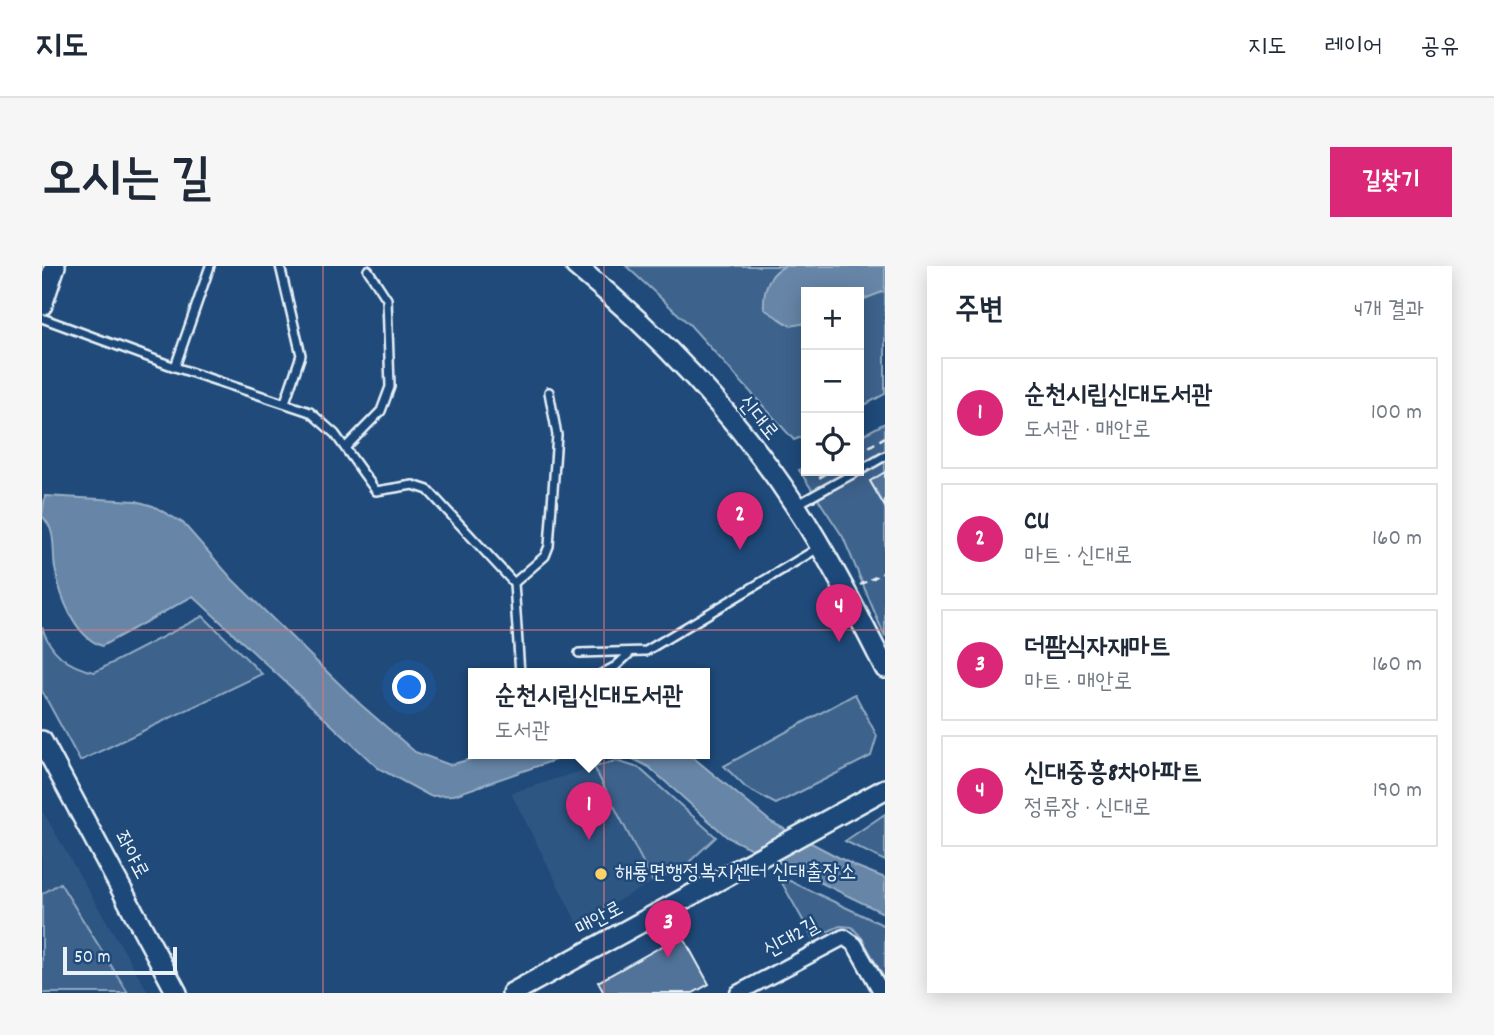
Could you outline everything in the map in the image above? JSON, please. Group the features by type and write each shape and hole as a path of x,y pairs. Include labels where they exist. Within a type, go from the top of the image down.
{"street":[{"path":"42,305 55,266"},
{"name":"신대로","path":"576,266 610,294 686,371 739,431 796,506 821,546 885,668"},
{"name":"좌야로","path":"42,741 177,993"},
{"name":"매안로","path":"523,991 885,789"},
{"name":"신대2길","path":"738,993 844,937 855,945 882,993"}],"lane":[{"path":"174,367 210,266"},
{"path":"279,266 301,355 285,402"},
{"path":"345,448 381,411 390,387 387,299 368,270"},
{"path":"42,318 174,367 285,402 321,420 376,491 413,485 428,490 514,583 520,668"},
{"path":"514,583 545,556 549,546 557,435 549,393"},
{"path":"864,468 885,456"},
{"path":"796,506 850,476"},
{"path":"579,653 646,651 821,546"},
{"path":"612,668 631,651"}],"path":[{"path":"864,450 885,436"},
{"path":"846,593 885,572"}],"shaded area":[{"path":"626,266 885,266 885,394 864,405 864,287 801,287 801,437 794,440 690,325"},
{"path":"785,266 885,266 885,291 864,299 864,287 801,287 801,324 791,326 764,309 768,284 779,269"},
{"path":"885,423 885,637 843,537 803,476 864,476 864,434"},
{"path":"45,496 136,501 153,506 183,523 233,580 360,704 415,752 450,765 471,759 558,759 454,795 430,796 378,768 193,596 102,646 84,634 70,614 55,568 52,534 42,516"},
{"path":"203,616 262,674 80,761 42,691 42,627 50,644 61,657 76,667 95,672"},
{"path":"855,694 877,736 871,756 776,804 746,788 724,766"},
{"path":"633,759 695,759 771,822 855,866 885,878 885,914 727,837 649,767"},
{"path":"616,761 639,768 716,837 686,865 653,882 594,767"},
{"path":"594,767 653,882 577,923 511,793"},
{"path":"42,810 87,888 149,993 42,993"},
{"path":"885,814 885,861 845,841"},
{"path":"790,881 885,926 885,980 862,938 852,927 840,926 813,938 782,883"},
{"path":"60,883 128,993 42,993 42,894"}],"building":[{"path":"885,472 885,507 870,481"},
{"path":"682,935 709,984 693,993 604,993 598,982"}],"place":[{"name":"CU","path":"740,550"},
{"name":"신대중흥8차아파트","path":"839,642"},
{"name":"순천시립신대도서관","path":"589,840"},
{"name":"해룡면행정복지센터 신대출장소","path":"601,874"},
{"name":"더팜식자재마트","path":"668,958"}]}
